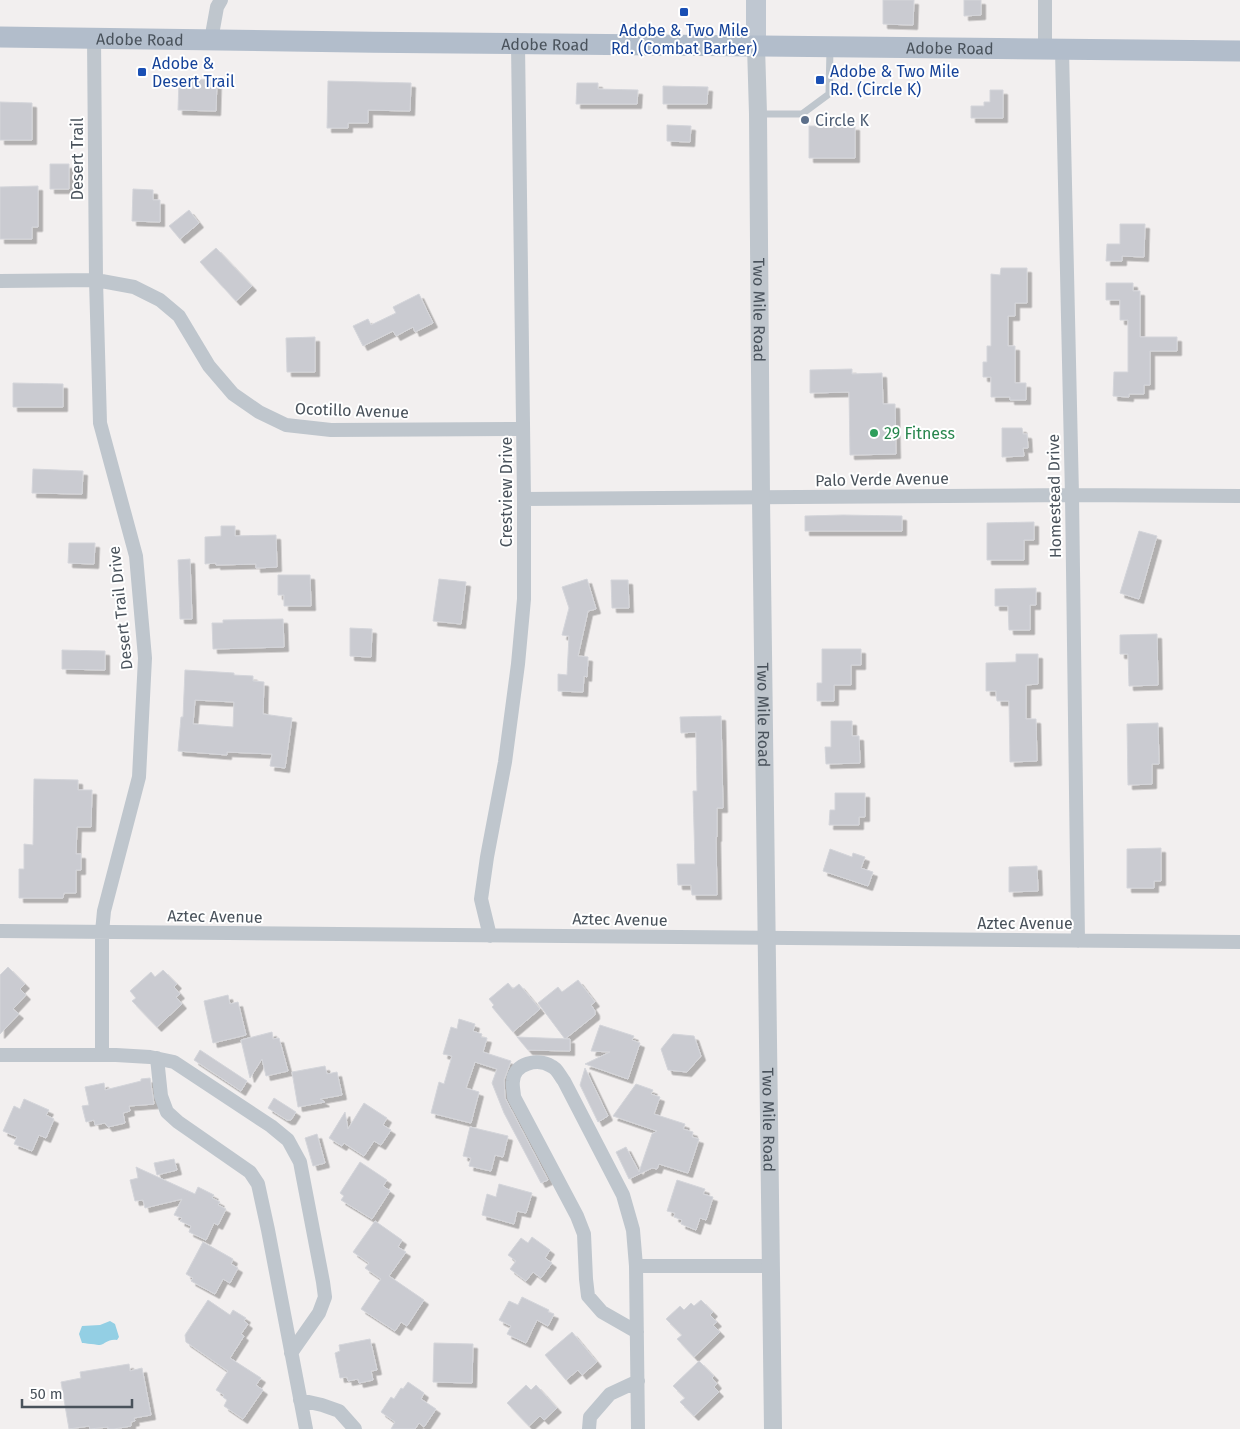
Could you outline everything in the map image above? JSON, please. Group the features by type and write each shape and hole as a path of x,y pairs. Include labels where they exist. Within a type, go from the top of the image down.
{"main road":[{"name":"Two Mile Road","path":"756,0 756,46"},
{"name":"Adobe Road","path":"0,37 1240,51"}],"street":[{"path":"211,40 217,6 221,0"},
{"name":"Homestead Drive","path":"1045,0 1053,50 1072,494 1078,941"},
{"name":"Desert Trail","path":"94,38 96,280"},
{"name":"Crestview Drive","path":"490,936 481,899 505,762 518,664 524,598 518,44"},
{"name":"Two Mile Road","path":"756,46 773,1429"},
{"name":"Ocotillo Avenue","path":"0,281 96,280 134,287 160,300 179,316 209,366 233,394 259,412 286,425 331,430 523,429"},
{"name":"Desert Trail Drive","path":"96,280 100,423 136,556 145,658 139,778 104,911 102,932 102,1055"},
{"name":"Palo Verde Avenue","path":"524,499 1072,494 1240,496"},
{"name":"Aztec Avenue","path":"0,931 1240,942"},
{"path":"0,1055 102,1055 150,1057 174,1062 271,1126 288,1140 300,1162 324,1282 325,1297 319,1314 291,1353"},
{"path":"157,1058 161,1096 167,1112 178,1122 250,1172 258,1184 306,1429"},
{"path":"637,1332 602,1312 588,1296 584,1234 577,1216 514,1097 512,1079 518,1070 529,1062 540,1062 553,1066 564,1081 623,1195 633,1230 636,1266 638,1381 638,1429"},
{"path":"636,1266 770,1266"},
{"path":"588,1429 590,1417 610,1394 638,1381"},
{"path":"300,1400 339,1411 355,1429"}],"lane":[{"path":"758,114 802,114 828,94 830,47"}],"water":[{"path":"110,1321 115,1324 119,1337 117,1340 111,1340 100,1345 82,1343 79,1334 82,1326 100,1325"}],"building":[{"path":"883,0 914,0 913,25 883,24"},
{"path":"964,0 981,0 981,15 964,16"},
{"path":"179,79 217,80 216,111 178,110"},
{"path":"328,81 411,83 410,111 368,110 368,123 348,123 348,128 327,128"},
{"path":"577,83 598,83 598,89 638,90 637,104 576,104"},
{"path":"663,86 708,87 707,104 663,104"},
{"path":"990,90 1003,90 1003,118 971,118 971,106 984,106 984,102 990,102"},
{"path":"0,102 32,103 32,140 0,140"},
{"path":"667,125 691,126 690,142 667,141"},
{"path":"809,126 855,126 855,158 809,158"},
{"path":"50,164 69,164 69,189 50,189"},
{"path":"38,186 38,227 32,227 32,239 0,239 0,187"},
{"path":"133,189 153,190 153,200 160,200 160,222 132,221"},
{"path":"189,210 199,223 180,239 169,226"},
{"path":"1120,224 1145,224 1144,257 1122,256 1122,261 1106,261 1107,244 1120,244"},
{"path":"216,248 252,286 236,301 200,262"},
{"path":"1001,268 1027,268 1027,303 1015,303 1015,316 1008,316 1008,346 1015,346 1015,383 1026,383 1026,400 1010,400 1010,397 991,397 991,377 983,377 983,362 987,362 987,346 991,346 991,274 1000,275"},
{"path":"1106,283 1133,283 1133,291 1140,291 1140,337 1177,337 1177,351 1150,351 1150,385 1144,385 1144,394 1129,394 1129,397 1113,396 1114,372 1128,372 1128,320 1120,320 1120,300 1106,300"},
{"path":"419,294 433,323 415,332 413,327 396,336 393,331 363,346 353,326 368,319 371,325 396,313 393,307"},
{"path":"315,337 315,372 287,372 286,338"},
{"path":"852,369 852,374 882,373 883,404 895,404 896,454 850,455 849,392 810,393 810,370"},
{"path":"13,383 63,384 63,407 13,407"},
{"path":"1002,428 1022,428 1023,434 1027,434 1028,448 1023,448 1024,456 1002,457"},
{"path":"33,469 83,471 82,494 32,493"},
{"path":"805,516 902,516 902,531 805,531"},
{"path":"1034,522 1034,540 1024,540 1024,560 987,560 987,523"},
{"path":"221,526 235,526 235,536 276,535 277,567 256,568 256,564 205,564 205,537 221,536"},
{"path":"1139,531 1157,536 1139,599 1120,593"},
{"path":"69,543 95,543 94,564 68,563"},
{"path":"190,559 192,619 180,619 178,560"},
{"path":"278,575 310,575 311,606 284,606 284,595 278,595"},
{"path":"439,579 466,582 461,624 433,621"},
{"path":"587,579 596,609 588,611 578,656 588,657 587,677 584,676 583,692 558,691 558,674 567,675 569,636 562,635 569,608 562,587"},
{"path":"611,580 628,580 629,608 612,608"},
{"path":"1036,588 1036,605 1030,605 1030,630 1009,630 1008,606 995,606 995,589"},
{"path":"283,619 284,647 213,649 212,623 223,623 223,620"},
{"path":"350,628 372,629 371,657 350,656"},
{"path":"1157,634 1158,685 1129,686 1128,654 1120,654 1120,635"},
{"path":"822,649 861,649 861,665 851,665 851,685 834,685 834,701 817,701 817,683 822,683"},
{"path":"62,650 105,651 105,670 62,669"},
{"path":"1016,654 1038,654 1038,684 1026,685 1026,719 1036,719 1037,761 1010,762 1009,701 997,701 996,691 986,691 986,663 1016,662"},
{"path":"185,670 253,676 253,681 264,682 263,714 292,718 285,768 270,766 272,754 227,752 227,755 178,751 181,717 183,717","holes":["195,700 234,702 233,727 193,724"]},
{"path":"721,716 723,808 717,808 717,895 692,895 691,885 678,885 677,864 695,864 693,791 697,791 696,732 681,733 680,717"},
{"path":"831,721 852,721 852,736 859,736 860,763 826,764 825,747 831,747"},
{"path":"1158,723 1159,764 1152,764 1152,784 1128,785 1127,724"},
{"path":"34,779 78,780 78,790 92,790 91,827 77,827 76,854 81,854 81,870 76,870 76,893 64,893 63,898 19,898 19,869 24,869 24,844 33,845"},
{"path":"835,793 865,793 865,817 859,817 859,825 829,825 830,810 835,810"},
{"path":"1161,848 1161,881 1154,881 1154,888 1127,888 1127,849"},
{"path":"830,849 852,857 853,853 865,857 861,868 873,872 868,886 823,871"},
{"path":"1037,866 1038,891 1009,892 1009,867"},
{"path":"8,967 25,984 20,989 26,995 13,1009 19,1014 0,1034 0,975"},
{"path":"163,970 177,984 174,987 180,994 176,997 182,1004 157,1027 132,1001 136,998 130,991 151,972 155,977"},
{"path":"578,980 595,1002 591,1005 595,1015 565,1039 538,1003 558,987 562,992"},
{"path":"508,983 513,989 519,984 540,1009 513,1032 492,1007 494,1005 489,999"},
{"path":"228,995 230,1004 238,1002 246,1035 213,1043 204,1001"},
{"path":"459,1019 475,1024 473,1031 482,1034 481,1037 487,1038 483,1052 511,1061 504,1080 505,1098 548,1180 541,1183 504,1113 492,1083 497,1069 475,1062 466,1088 479,1092 471,1123 431,1113 439,1082 444,1084 452,1056 443,1054 451,1027 457,1029"},
{"path":"600,1025 634,1036 632,1040 640,1043 628,1079 585,1064 610,1052 591,1051"},
{"path":"272,1032 273,1039 279,1038 288,1071 266,1076 262,1059 250,1078 241,1040"},
{"path":"673,1034 694,1036 701,1056 687,1072 668,1070 661,1049"},
{"path":"517,1037 570,1039 570,1051 528,1050"},
{"path":"200,1050 247,1081 241,1091 194,1060"},
{"path":"325,1066 327,1074 337,1072 342,1095 320,1099 325,1102 298,1107 292,1072"},
{"path":"585,1068 608,1116 598,1122 580,1085"},
{"path":"150,1078 154,1104 129,1106 130,1111 123,1113 125,1123 108,1127 105,1123 95,1125 94,1120 86,1122 82,1106 89,1105 85,1087 104,1083 105,1090"},
{"path":"636,1084 653,1090 651,1094 660,1097 654,1114 685,1124 683,1129 693,1132 692,1137 699,1139 688,1173 659,1164 657,1169 652,1168 629,1179 616,1152 626,1147 639,1172 652,1134 657,1131 613,1116"},
{"path":"274,1098 296,1112 291,1120 287,1120 268,1108"},
{"path":"24,1099 49,1110 46,1115 54,1119 46,1138 39,1135 32,1151 14,1144 17,1137 3,1131 14,1106 20,1109"},
{"path":"364,1103 387,1118 383,1125 391,1130 381,1145 374,1141 364,1156 344,1143 342,1146 329,1138 345,1112 348,1129"},
{"path":"470,1127 508,1136 503,1157 495,1155 491,1171 469,1166 471,1158 463,1156"},
{"path":"317,1134 325,1163 313,1166 305,1138"},
{"path":"174,1159 177,1170 157,1175 154,1163"},
{"path":"360,1162 387,1180 383,1186 390,1191 372,1219 341,1200 344,1196 340,1193"},
{"path":"136,1167 195,1194 198,1187 214,1195 212,1198 220,1202 218,1205 226,1209 218,1225 214,1223 206,1240 189,1232 191,1226 180,1221 182,1218 174,1215 182,1199 145,1208 143,1200 135,1201 130,1180 138,1178"},
{"path":"677,1180 705,1189 703,1194 713,1197 706,1220 700,1218 696,1230 681,1224 682,1220 674,1217 675,1213 667,1211"},
{"path":"499,1184 532,1193 526,1213 517,1211 514,1224 482,1215 487,1194 496,1197"},
{"path":"375,1221 402,1240 398,1247 406,1252 389,1276 424,1300 407,1326 401,1322 395,1331 361,1309 381,1279 365,1268 369,1263 353,1252"},
{"path":"532,1237 550,1250 545,1258 552,1263 541,1278 533,1272 526,1281 510,1269 516,1261 508,1255 521,1238 528,1243"},
{"path":"203,1242 233,1259 231,1264 238,1268 230,1283 223,1279 215,1294 191,1281 193,1278 186,1274"},
{"path":"522,1297 554,1314 548,1326 537,1320 526,1343 507,1334 511,1326 499,1320 509,1301 518,1305"},
{"path":"208,1300 230,1315 233,1310 246,1318 244,1321 248,1324 241,1334 244,1336 230,1358 261,1378 256,1385 263,1390 243,1419 224,1406 227,1400 223,1397 224,1395 216,1390 228,1371 186,1342 185,1335"},
{"path":"701,1300 713,1312 710,1315 717,1322 713,1325 720,1332 694,1357 677,1339 682,1335 666,1319 680,1306 684,1310 691,1303 694,1306"},
{"path":"572,1332 597,1362 582,1375 578,1370 566,1380 545,1355"},
{"path":"370,1339 377,1370 371,1371 373,1380 359,1383 358,1379 348,1381 347,1377 340,1378 335,1353 340,1351 339,1345"},
{"path":"434,1343 473,1344 472,1383 433,1382"},
{"path":"699,1361 714,1376 712,1378 717,1384 714,1387 719,1392 694,1416 680,1402 685,1398 673,1386"},
{"path":"129,1364 130,1371 142,1368 151,1415 134,1418 135,1421 131,1422 131,1426 114,1429 108,1429 108,1427 90,1429 89,1426 69,1429 61,1382 81,1378 80,1372"},
{"path":"408,1382 424,1393 421,1399 436,1409 424,1427 419,1423 415,1429 391,1429 395,1422 381,1412 391,1397 394,1399 401,1388 403,1389"},
{"path":"526,1385 531,1390 536,1385 557,1408 544,1420 540,1416 529,1426 507,1403"}],"place":[{"name":"Adobe & Two Mile Rd. (Combat Barber)","path":"684,12"},
{"name":"Adobe & Desert Trail","path":"142,72"},
{"name":"Adobe & Two Mile Rd. (Circle K)","path":"820,80"},
{"name":"Circle K","path":"805,120"},
{"name":"29 Fitness","path":"874,433"}]}
